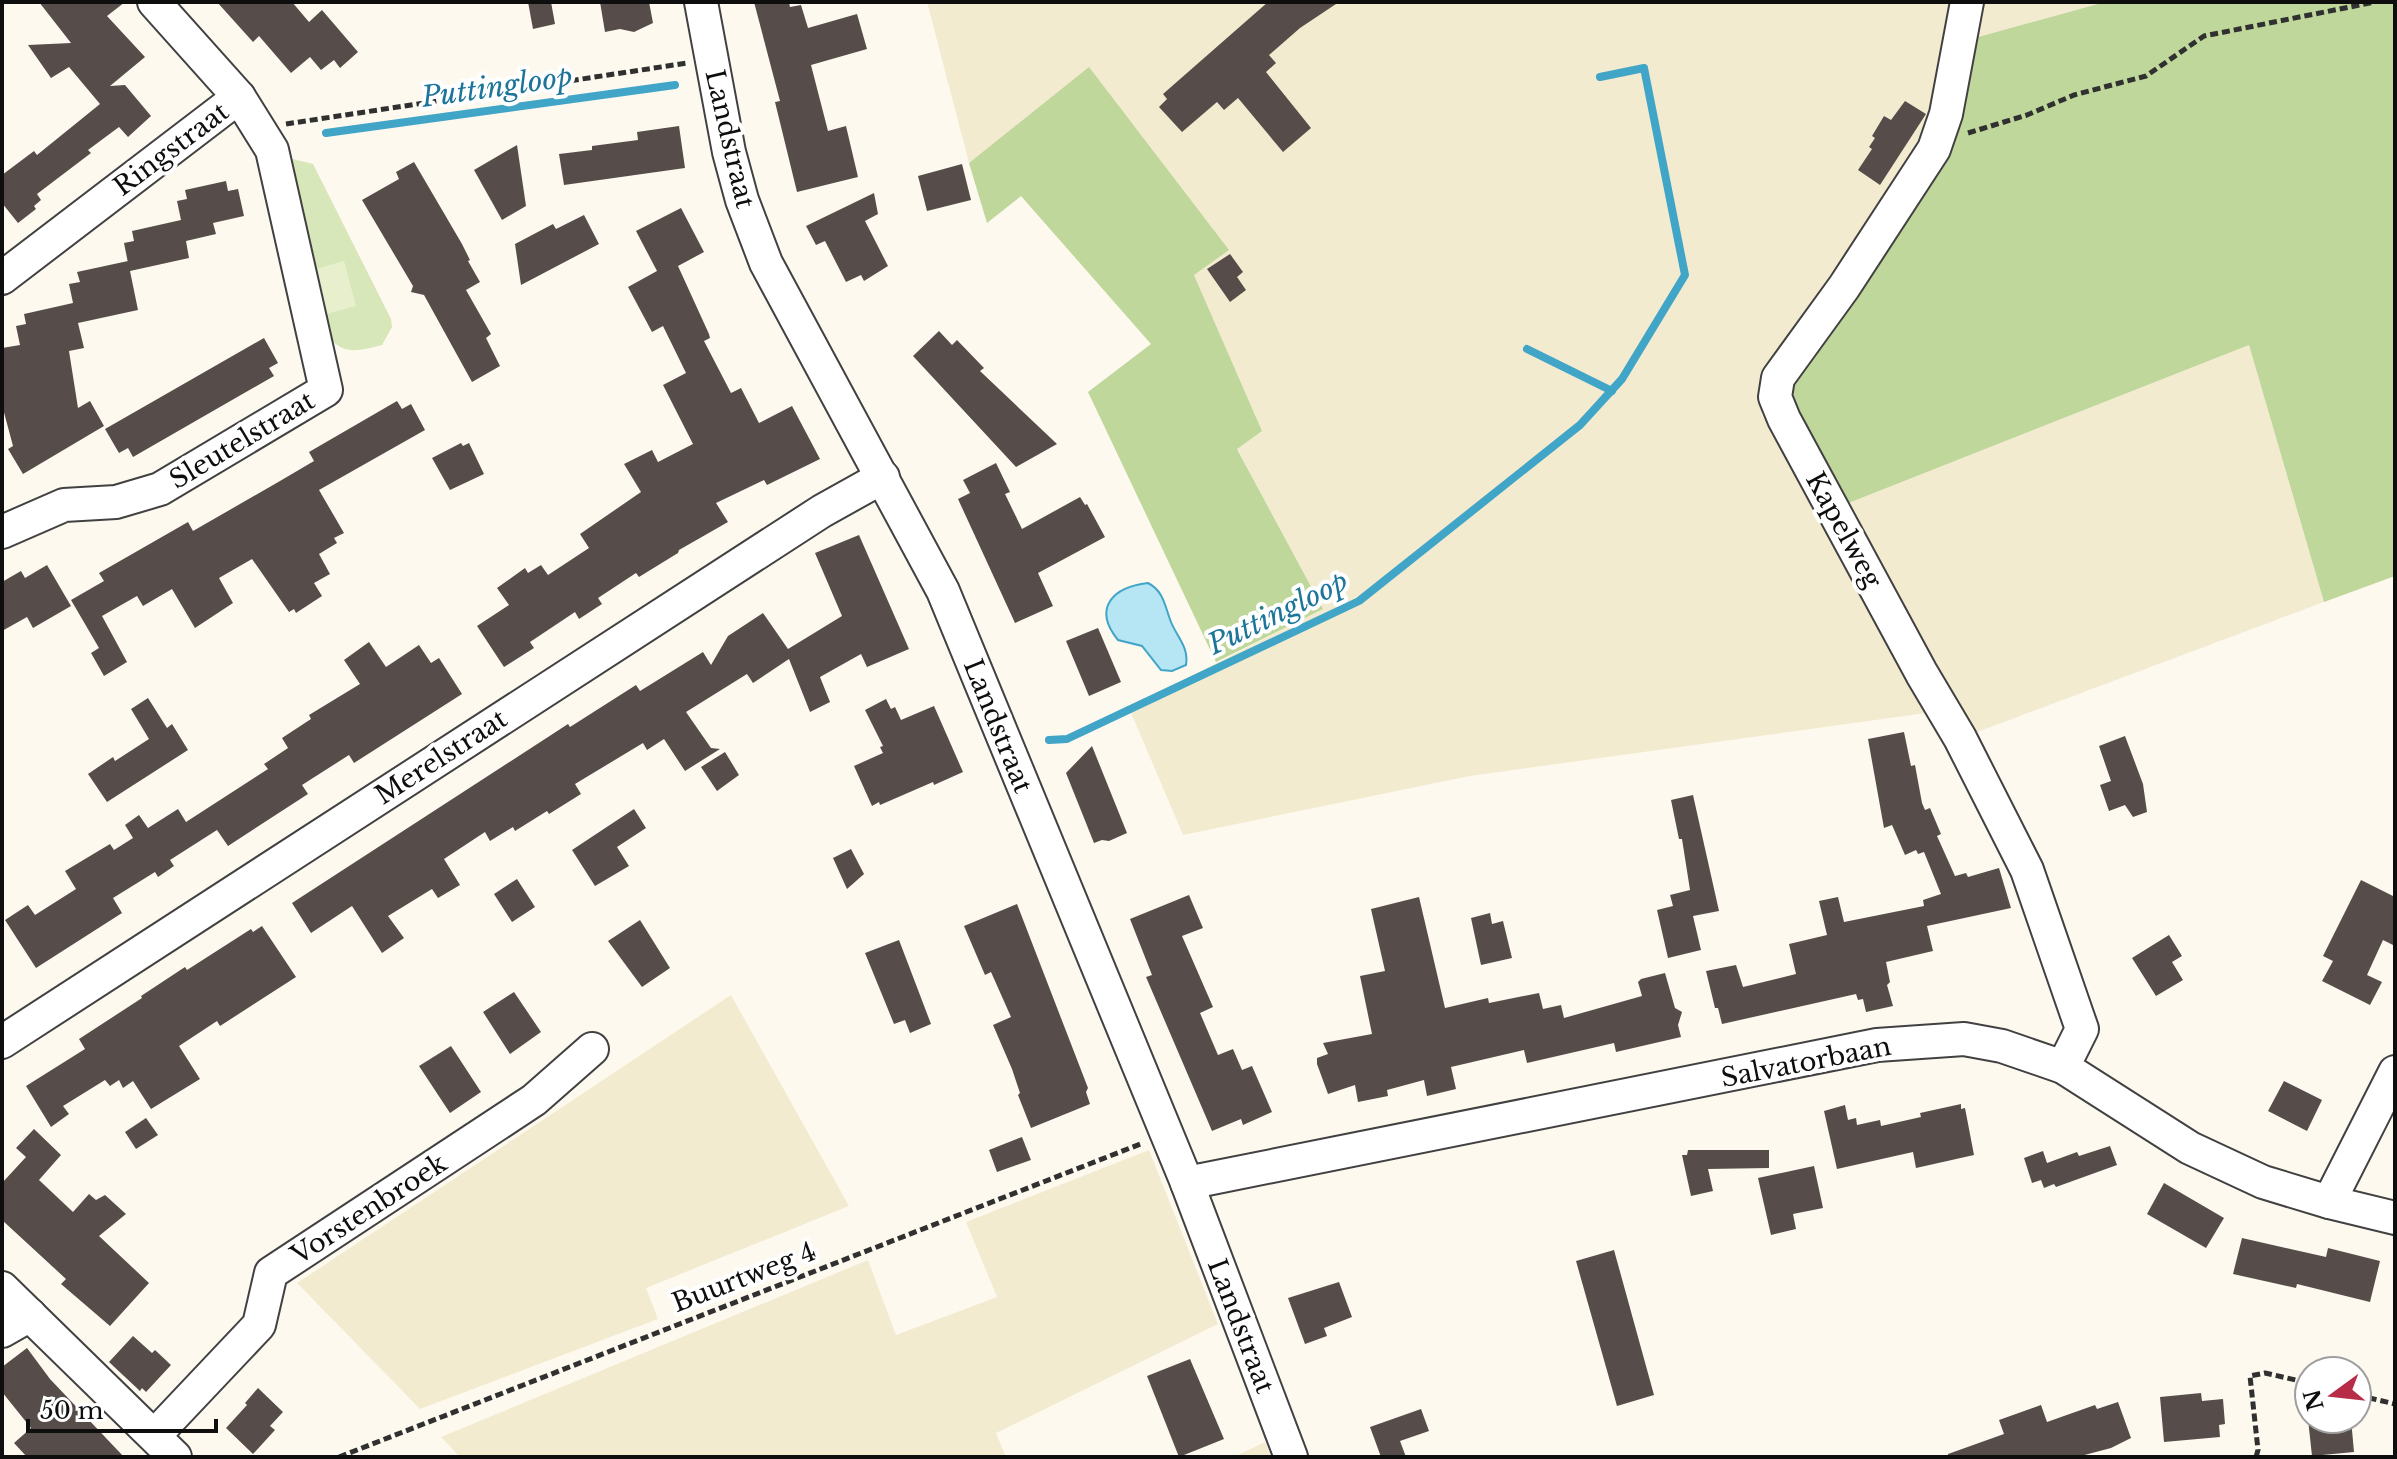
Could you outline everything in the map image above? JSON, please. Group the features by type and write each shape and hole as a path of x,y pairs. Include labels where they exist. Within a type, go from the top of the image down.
{"street":[{"name":"Ringstraat","path":"2,278 239,97 154,2"},
{"name":"Landstraat","path":"701,2 729,152 742,200 766,263 943,591 1187,1183 1291,1457"},
{"name":"Kapelweg","path":"1967,2 1946,114 1934,149 1844,287 1778,378 1775,397 1922,674 1960,738 2027,870 2082,1029 2063,1067"},
{"name":"Sleutelstraat","path":"2,532 64,505 116,502 160,489 326,390 272,150 239,97"},
{"name":"Merelstraat","path":"2,1042 822,511 883,477"},
{"name":"Salvatorbaan","path":"1187,1183 1877,1045 1964,1039 2002,1046 2063,1067 2190,1148 2263,1182 2395,1218"},
{"name":"Vorstenbroek","path":"165,1446 259,1325 271,1273 534,1100 592,1049"},
{"path":"2329,1202 2395,1072"},
{"path":"2,1288 165,1446"},
{"path":"2,1331 30,1315"}],"path":[{"path":"1934,149 1964,134 2027,115 2074,95 2146,76 2204,36 2375,2"},
{"path":"257,129 712,59"},
{"name":"Buurtweg 4","path":"339,1457 1165,1135"},
{"path":"2256,1457 2258,1450 2250,1376 2265,1373 2293,1379"},
{"path":"2373,1399 2395,1404"}],"shaded area":[{"path":"927,2 1954,2 1966,75 1765,393 1761,413 1926,713 1470,776 1183,835 1129,708 1322,609 1237,448 1262,431 1194,275 1089,68 969,163"},
{"path":"1977,2 2105,2 1971,39"},
{"path":"2249,345 2324,602 1972,734 1846,504"},
{"path":"731,995 849,1206 646,1288 658,1319 420,1409 297,1283"},
{"path":"1149,1150 1218,1324 996,1433 1006,1457 460,1457 441,1437 868,1260 896,1335 997,1297 966,1222"},
{"path":"1265,1442 1271,1457 1234,1457"}],"green space":[{"path":"2105,2 2395,2 2395,576 2324,602 2249,345 1846,504 1798,415 1792,387 1869,271 1971,39"},
{"path":"1089,67 1229,250 1194,275 1262,431 1237,449 1323,609 1216,662 1088,392 1151,344 1021,196 987,223 969,163"},
{"path":"289,160 313,164 391,319 392,327 382,345 359,350 345,349 327,335"},
{"path":"344,261 356,306 323,315 312,270"}],"water":[{"path":"1148,583 1161,595 1186,653 1186,665 1172,671 1161,670 1142,646 1118,640 1107,618 1110,601 1116,594"}],"building":[{"path":"39,2 125,2 107,16 145,57 110,86 125,85 151,116 128,137 119,127 88,150 91,153 37,194 41,200 34,206 36,209 18,223 2,203 2,175 34,151 37,155 100,104 69,67 51,78 28,45 71,43"},
{"path":"217,2 292,2 309,22 322,10 358,52 340,68 334,60 321,70 310,57 291,73 259,36 253,42"},
{"path":"528,2 551,2 555,24 533,29"},
{"path":"600,2 649,2 653,23 634,32 620,29 605,32"},
{"path":"754,2 789,2 790,7 801,5 808,28 857,14 867,49 811,65 828,131 846,126 858,177 797,192 775,102 780,101"},
{"path":"1268,2 1339,2 1300,28 1269,55 1276,63 1266,72 1311,128 1283,152 1238,98 1224,110 1217,102 1182,132 1159,107 1167,99 1163,94"},
{"path":"1905,101 1926,114 1880,185 1858,170 1872,149 1869,147 1875,138 1872,136 1884,116 1891,120"},
{"path":"679,126 685,168 564,185 559,154 638,140 637,132"},
{"path":"517,145 526,206 502,220 474,170"},
{"path":"414,162 462,244 480,282 466,290 491,334 486,338 500,366 472,382 424,295 411,292 413,286 362,200 399,179 396,172"},
{"path":"962,164 971,200 927,211 918,176"},
{"path":"226,181 228,191 238,189 244,216 213,223 216,234 186,241 189,258 130,271 138,310 78,323 84,348 69,351 78,408 90,401 104,426 23,474 8,449 13,446 2,405 2,348 20,345 16,326 26,324 24,314 73,303 69,284 80,282 77,272 128,261 124,243 134,241 132,231 181,220 177,201 187,199 185,190"},
{"path":"874,193 878,214 865,221 888,266 864,281 861,275 846,282 825,241 816,245 806,226"},
{"path":"681,208 704,252 678,266 709,334 710,338 704,341 731,393 741,388 759,423 792,406 820,459 767,485 764,480 716,503 728,522 639,577 636,573 598,598 602,604 579,619 575,612 530,642 534,648 504,667 477,626 509,605 497,588 525,568 528,573 541,565 548,575 589,548 580,534 641,492 624,464 652,450 658,462 693,444 663,385 686,373 663,326 652,332 628,287 657,271 636,231"},
{"path":"584,215 599,244 521,285 515,244 553,224 556,229"},
{"path":"1230,254 1243,272 1237,277 1246,290 1230,302 1207,269"},
{"path":"939,331 952,345 957,340 984,368 980,371 1057,444 1016,467 913,356"},
{"path":"264,338 278,363 269,368 274,376 133,457 128,448 119,453 105,429"},
{"path":"397,401 402,409 411,404 425,430 319,490 344,533 334,538 337,543 319,554 330,574 314,583 322,596 296,613 294,609 289,612 252,559 219,578 233,603 195,628 172,589 143,606 137,596 102,616 127,662 104,676 91,653 99,648 71,600 104,581 99,573 188,522 193,531 280,481 314,461 309,452"},
{"path":"461,443 463,446 469,443 484,474 450,490 432,458"},
{"path":"996,463 1010,492 1005,494 1022,529 1080,497 1105,537 1038,573 1053,606 1015,623 958,499 970,493 963,480"},
{"path":"859,535 909,649 867,667 861,654 820,677 830,702 810,712 789,659 753,683 747,674 686,712 711,748 720,749 685,771 664,739 647,750 643,743 575,784 581,794 549,814 547,811 515,831 513,827 490,841 485,832 444,859 460,885 438,898 432,889 388,916 404,938 382,953 352,906 311,933 292,903 568,724 570,727 636,685 640,691 703,652 711,665 728,636 763,613 788,649 842,616 815,553"},
{"path":"47,565 71,606 33,628 27,617 2,631 2,582 21,571 25,578"},
{"path":"1098,628 1121,682 1089,696 1066,641"},
{"path":"369,642 386,667 419,645 431,663 439,658 462,694 354,763 349,755 302,785 308,794 228,846 217,830 170,860 174,866 158,877 155,872 113,898 122,913 36,968 5,920 28,905 35,915 76,889 65,871 110,844 114,850 133,838 125,825 139,815 148,828 178,809 186,822 268,769 264,764 288,748 282,738 311,719 309,715 360,684 344,660"},
{"path":"148,698 167,728 172,724 188,750 107,802 88,774 149,739 131,709"},
{"path":"886,699 891,709 895,707 901,720 934,706 963,772 872,806 854,766 883,753 880,747 883,746 865,710"},
{"path":"1904,732 1911,766 1915,765 1922,803 1925,810 1930,808 1941,834 1937,836 1955,876 1966,873 1968,877 1999,868 2011,908 1927,926 1933,951 1886,962 1890,982 1887,985 1893,1006 1866,1012 1863,999 1858,1000 1856,994 1722,1024 1706,971 1736,965 1743,987 1796,974 1789,944 1827,935 1819,901 1838,897 1844,922 1924,906 1923,900 1941,894 1924,852 1918,854 1916,850 1905,855 1892,825 1884,828 1868,739"},
{"path":"2125,736 2143,784 2147,812 2133,817 2125,805 2109,811 2100,785 2111,781 2099,746"},
{"path":"1092,746 1127,833 1109,841 1094,843 1066,773"},
{"path":"725,752 739,775 717,791 701,767"},
{"path":"1693,795 1719,911 1693,916 1701,950 1668,958 1657,910 1673,906 1670,895 1690,890 1682,839 1679,839 1671,800"},
{"path":"634,809 646,828 617,847 629,866 595,886 572,850"},
{"path":"851,849 864,874 847,889 833,858"},
{"path":"517,879 535,907 512,922 494,894"},
{"path":"2361,880 2395,897 2395,946 2383,940 2367,975 2382,982 2370,1005 2322,981 2333,961 2323,956"},
{"path":"1189,895 1203,928 1182,936 1213,1007 1200,1013 1218,1055 1233,1049 1242,1070 1252,1066 1272,1112 1243,1125 1241,1119 1212,1131 1146,977 1152,975 1130,919"},
{"path":"1419,897 1445,1008 1488,998 1489,1003 1539,993 1543,1009 1561,1005 1564,1018 1642,996 1638,982 1641,979 1665,973 1675,1008 1682,1012 1678,1025 1681,1037 1616,1052 1614,1043 1527,1063 1524,1050 1451,1067 1456,1089 1427,1096 1424,1080 1387,1090 1388,1096 1358,1102 1355,1085 1328,1094 1317,1064 1317,1058 1328,1054 1323,1043 1372,1034 1360,976 1385,971 1371,909"},
{"path":"1017,904 1088,1088 1086,1092 1090,1104 1031,1128 1012,1069 993,1025 1011,1017 991,972 985,975 964,926"},
{"path":"1490,913 1492,924 1503,921 1512,958 1481,965 1471,918"},
{"path":"640,920 670,968 642,987 608,941"},
{"path":"262,926 296,977 220,1026 217,1021 179,1046 200,1079 151,1109 133,1081 123,1088 119,1080 110,1086 105,1080 63,1106 69,1114 51,1127 26,1086 85,1049 79,1039 141,996 185,967 187,970 251,929 253,932"},
{"path":"2169,935 2182,956 2172,962 2183,980 2156,996 2132,958"},
{"path":"899,940 931,1024 910,1033 905,1020 894,1024 865,953"},
{"path":"514,992 541,1032 510,1054 483,1012"},
{"path":"451,1046 481,1092 450,1113 419,1066"},
{"path":"2284,1081 2322,1100 2307,1131 2268,1111"},
{"path":"1961,1104 1961,1109 1965,1108 1974,1155 1916,1168 1913,1152 1837,1169 1824,1111 1845,1105 1848,1120 1856,1118 1857,1125 1880,1120 1881,1126"},
{"path":"146,1118 158,1135 136,1149 125,1132"},
{"path":"34,1129 61,1155 39,1180 73,1212 89,1194 96,1200 105,1195 126,1214 99,1236 149,1283 110,1326 61,1284 66,1279 2,1220 2,1183 26,1157 16,1148"},
{"path":"1022,1137 1031,1160 997,1172 989,1150"},
{"path":"2110,1146 2117,1165 2056,1187 2054,1184 2044,1188 2041,1180 2032,1183 2024,1158 2043,1151 2047,1163 2077,1152 2079,1156"},
{"path":"1688,1150 1769,1150 1769,1168 1708,1169 1713,1191 1691,1196 1682,1155 1687,1155"},
{"path":"1814,1166 1823,1208 1793,1214 1796,1229 1771,1235 1758,1178"},
{"path":"2164,1183 2224,1218 2206,1248 2147,1214"},
{"path":"2242,1238 2326,1257 2328,1248 2380,1261 2370,1302 2297,1284 2296,1288 2233,1274"},
{"path":"1614,1250 1654,1395 1617,1406 1576,1261"},
{"path":"1339,1282 1352,1317 1324,1328 1327,1336 1305,1344 1288,1298"},
{"path":"133,1336 171,1365 146,1392 142,1388 140,1391 109,1362"},
{"path":"27,1348 50,1379 124,1457 27,1457 14,1443 31,1428 2,1392 2,1367"},
{"path":"1190,1359 1224,1439 1179,1457 1147,1376"},
{"path":"258,1388 283,1412 270,1426 275,1430 253,1454 226,1428"},
{"path":"2201,1393 2202,1401 2223,1399 2225,1424 2219,1425 2220,1437 2164,1442 2160,1397"},
{"path":"2118,1402 2131,1438 2111,1448 2077,1457 1948,1457 1948,1454 2004,1434 1999,1420 2041,1405 2047,1422 2095,1405 2097,1409"},
{"path":"1421,1409 1429,1431 1400,1441 1406,1457 1381,1457 1370,1427"},
{"path":"2310,1435 2352,1435 2354,1452 2312,1456"}],"waterway":[{"name":"Puttingloop","path":"1049,740 1067,739 1359,601 1580,425 1622,379 1685,275 1644,68 1600,77"},
{"name":"Puttingloop","path":"326,133 675,85"},
{"path":"1527,349 1612,391"}]}
